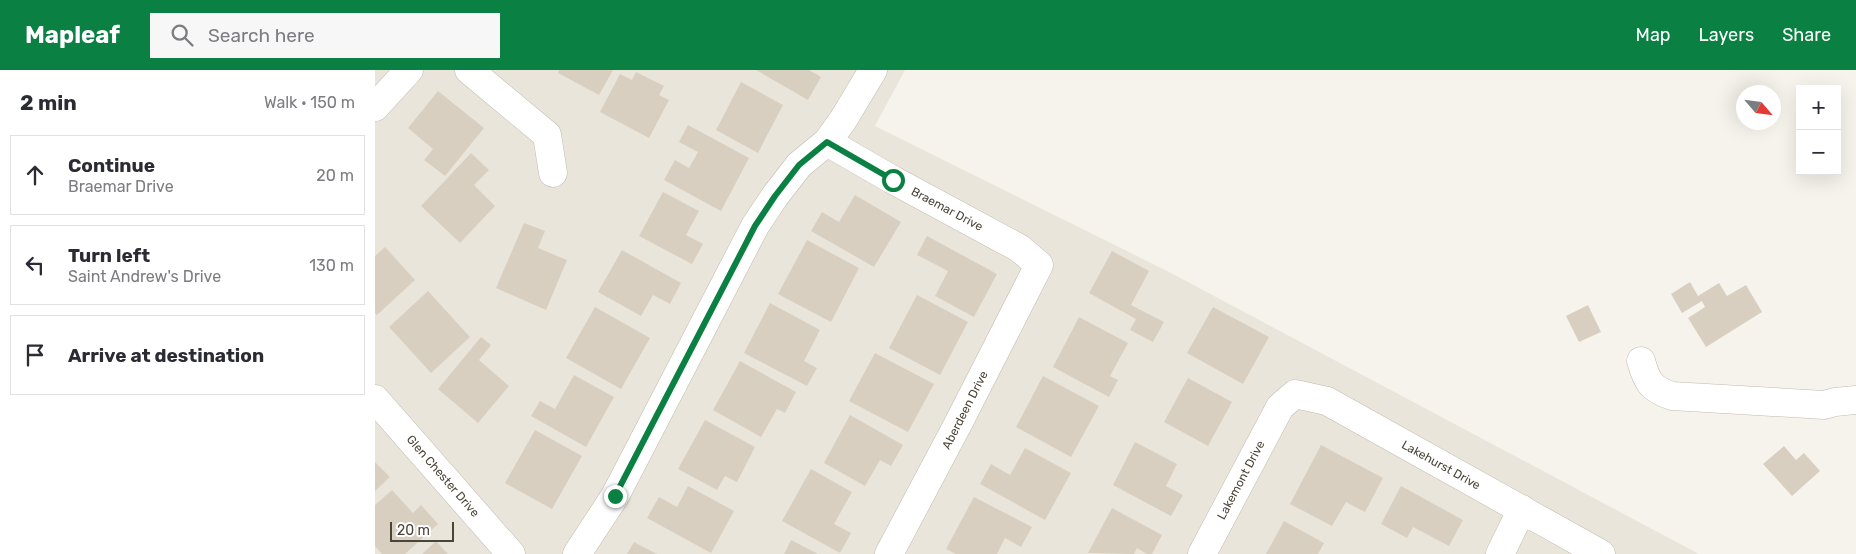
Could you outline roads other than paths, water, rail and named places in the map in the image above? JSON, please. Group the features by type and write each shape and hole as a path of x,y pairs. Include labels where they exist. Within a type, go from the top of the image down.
{"street":[{"path":"375,107 409,70"},
{"path":"469,70 547,136 553,173"},
{"path":"577,554 615,496 755,226 799,165 827,142 843,120 873,70"},
{"name":"Braemar Drive","path":"827,142 1019,248 1039,265"},
{"name":"Aberdeen Drive","path":"889,554 1039,265"},
{"path":"1641,361 1646,377 1653,387 1660,392 1673,396 1825,405 1845,401"},
{"name":"Lakehurst Drive","path":"1280,407 1295,394 1327,401 1416,452 1522,508 1555,530 1601,554"},
{"name":"Glen Chester Drive","path":"375,399 511,554"},
{"name":"Lakemont Drive","path":"1202,554 1280,407"},
{"path":"1500,554 1522,508"}]}
